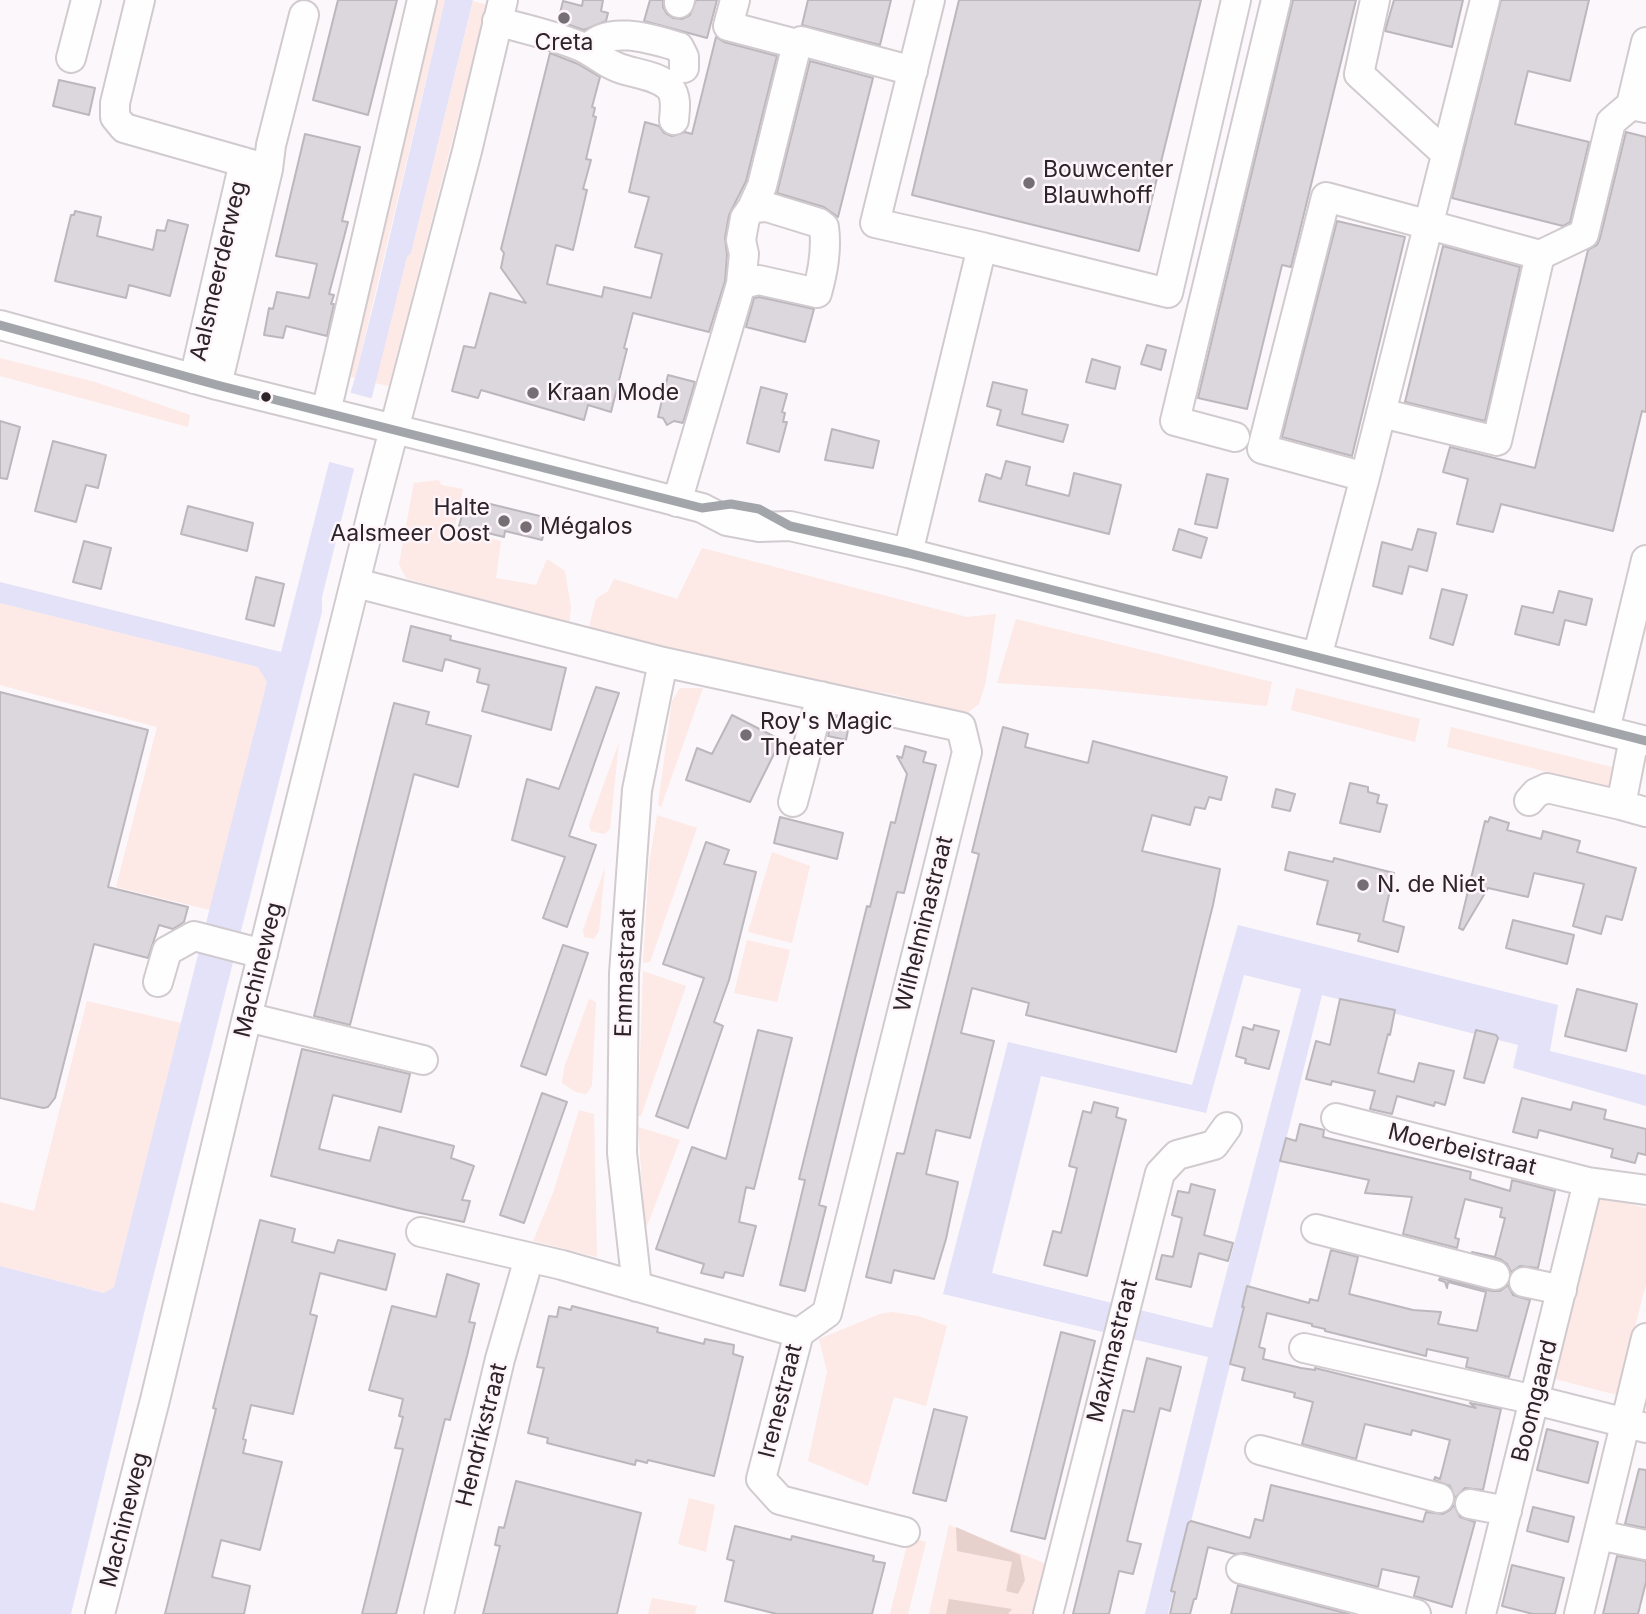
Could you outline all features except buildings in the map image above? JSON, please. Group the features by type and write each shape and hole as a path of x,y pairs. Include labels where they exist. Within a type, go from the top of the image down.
{"street":[{"path":"71,58 86,0"},
{"name":"Aalsmeerderweg","path":"140,0 115,103 115,117 124,128 256,166"},
{"path":"329,413 422,0"},
{"path":"735,0 728,26 797,44 802,41 913,71"},
{"path":"930,0 875,223 1168,293 1236,0"},
{"path":"1234,437 1175,421 1276,0"},
{"path":"1375,0 1359,75 1445,153"},
{"path":"1317,657 1485,0"},
{"path":"500,10 587,50 621,69 631,70 666,85 675,99 674,120"},
{"name":"Machineweg","path":"100,1614 155,1400 247,1017 255,952 356,583 384,426 464,164 500,10"},
{"name":"Aalsmeerderweg","path":"205,382 256,166 271,145 304,15"},
{"path":"587,50 593,43 612,36 656,40 679,47 684,57 684,68"},
{"path":"1365,477 1262,449 1326,197 1540,255 1584,234 1611,122 1638,106 1646,42"},
{"path":"689,505 741,285 744,254 741,240 745,218 762,186 797,44"},
{"path":"741,285 759,280 817,293 827,244 824,227 819,223 767,207 752,208"},
{"path":"908,553 982,247"},
{"path":"1381,413 1497,441 1540,255"},
{"name":"Aalsmeerderweg","path":"0,325 205,382 689,505 731,504 759,509 790,526 908,553 1640,739 1633,808 1547,788 1536,793 1529,801"},
{"path":"1605,730 1646,560"},
{"name":"Wilhelminastraat","path":"356,583 663,662 961,727 967,752 827,1312 799,1333"},
{"name":"Emmastraat","path":"637,1287 622,1153 624,974 637,790 663,662"},
{"path":"793,802 821,696"},
{"path":"158,982 167,951 194,936 255,952"},
{"path":"247,1017 423,1060"},
{"name":"Moerbeistraat","path":"1336,1118 1588,1182"},
{"name":"Maximastraat","path":"1048,1614 1160,1173 1177,1155 1214,1145 1227,1127"},
{"path":"1588,1182 1646,1191"},
{"name":"Boomgaard","path":"1481,1614 1588,1182"},
{"path":"1316,1229 1495,1275"},
{"path":"421,1232 562,1265 799,1333"},
{"name":"Hendrikstraat","path":"439,1614 500,1359 529,1258"},
{"path":"1524,1282 1562,1290"},
{"name":"Irenestraat","path":"799,1333 761,1479 780,1500 905,1532"},
{"path":"1579,1614 1599,1535 1635,1425 1646,1338"},
{"path":"1304,1348 1635,1425"},
{"path":"1259,1450 1439,1498"},
{"path":"1470,1504 1507,1511"},
{"path":"1599,1535 1646,1545"},
{"path":"1241,1569 1416,1614"}],"shaded area":[{"path":"432,0 445,0 355,378 345,375 425,51 421,49"},
{"path":"473,1 487,5 389,386 375,383 407,257 411,253"},
{"path":"0,358 95,382 190,415 188,427 0,376"},
{"path":"439,480 441,485 463,489 454,530 501,541 496,578 536,585 547,559 565,571 571,607 569,627 406,578 399,564 414,483"},
{"path":"702,548 967,617 996,614 986,681 979,704 966,714 892,694 791,678 588,631 596,599 608,591 614,579 677,599"},
{"path":"0,603 259,667 267,682 210,910 116,887 157,727 0,685"},
{"path":"1016,619 1272,682 1267,706 1094,689 997,683"},
{"path":"680,688 703,688 661,807 658,805 672,701"},
{"path":"1296,688 1420,719 1415,742 1291,710"},
{"path":"1451,727 1620,769 1612,788 1447,747"},
{"path":"619,742 610,829 604,834 591,831 589,825"},
{"path":"657,815 697,828 650,962 643,963 649,865"},
{"path":"772,852 810,866 792,943 748,932"},
{"path":"605,867 599,931 594,939 584,937 583,930"},
{"path":"747,940 790,950 777,1002 734,993"},
{"path":"643,971 686,986 641,1116 638,1116"},
{"path":"589,999 596,1002 592,1086 586,1094 576,1092 562,1083 564,1068"},
{"path":"87,1001 181,1023 114,1287 105,1293 0,1266 0,1202 34,1211"},
{"path":"579,1110 594,1114 597,1257 533,1241 553,1193"},
{"path":"638,1127 680,1140 647,1226 645,1223"},
{"path":"1598,1196 1646,1208 1646,1284 1617,1395 1551,1378"},
{"path":"891,1312 918,1316 947,1326 926,1406 894,1397 868,1486 808,1461 827,1372 819,1339"},
{"path":"689,1498 715,1505 706,1552 678,1544"},
{"path":"949,1525 1049,1565 1037,1614 929,1614"},
{"path":"956,1527 1020,1555 1025,1580 1018,1594 1006,1591 1012,1562 957,1551"},
{"path":"909,1537 926,1542 908,1614 890,1614"},
{"path":"652,1598 697,1606 695,1614 648,1614"},
{"path":"949,1599 1012,1609 1008,1614 946,1614"}],"water":[{"path":"445,0 473,0 322,597 322,612 147,1301 71,1614 0,1614 0,1266 104,1293 114,1287 267,682 258,667 0,603 0,582 281,652 329,463 355,378 377,291"},
{"path":"1238,925 1558,1005 1550,1051 1646,1075 1646,1106 1513,1068 1518,1045 1322,995 1168,1614 1145,1614 1208,1357 943,1294 1008,1042 1192,1085","holes":["1244,975 1301,989 1212,1328 992,1273 1041,1076 1206,1113"]}],"pier":[{"path":"348,392 374,399 356,469 326,461"}],"transit line":[{"path":"0,325 217,385 702,508 731,504 759,509 790,526 908,553 1646,741"}],"place":[{"name":"Creta","path":"564,18"},
{"name":"Bouwcenter Blauwhoff","path":"1029,183"},
{"name":"Kraan Mode","path":"533,393"},
{"name":"Halte Aalsmeer Oost","path":"504,521"},
{"name":"Mégalos","path":"526,527"},
{"name":"Roy's Magic Theater","path":"746,735"},
{"name":"N. de Niet","path":"1363,885"}]}
